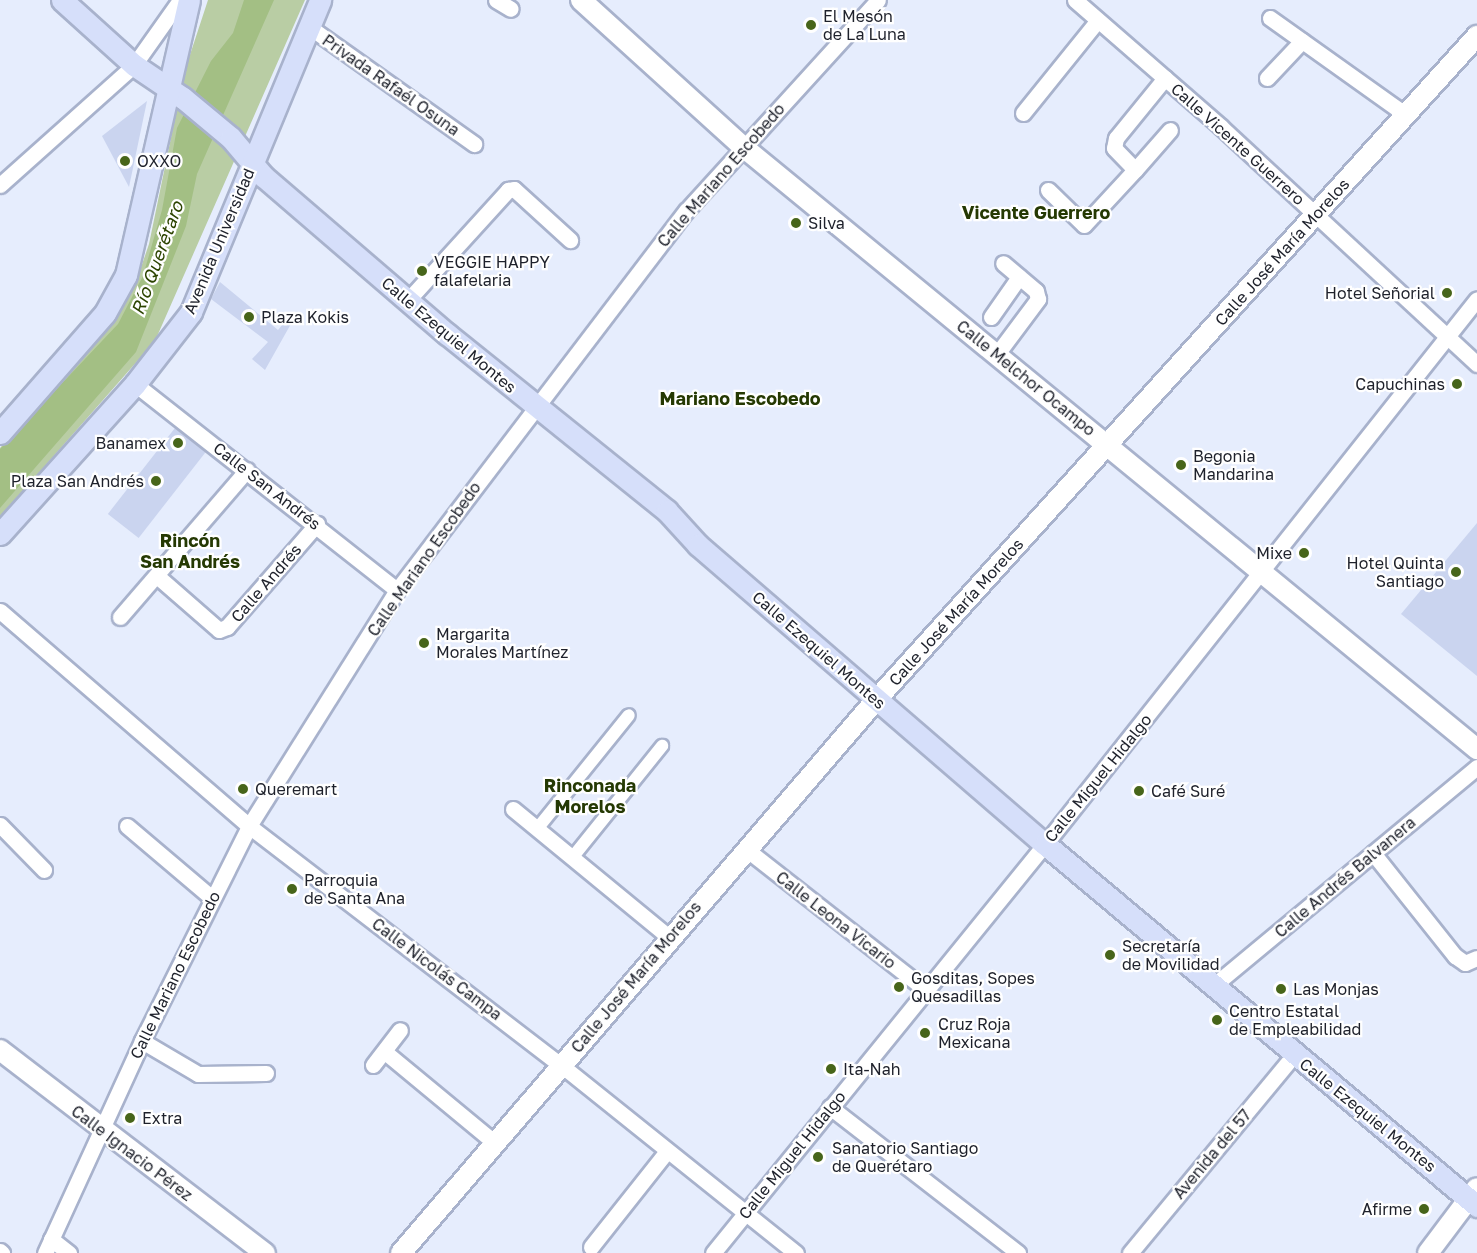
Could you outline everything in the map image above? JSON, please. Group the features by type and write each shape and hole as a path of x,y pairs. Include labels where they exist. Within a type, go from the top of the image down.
{"main road":[{"name":"Calle Ezequiel Montes","path":"62,0 134,65 176,93 231,138 253,164 534,407 667,511 698,545 1045,844 1294,1055 1474,1197"},
{"path":"0,433 105,313 126,276 176,93 189,0"},
{"name":"Avenida Universidad","path":"0,534 135,384 191,312 320,0"}],"street":[{"path":"0,185 134,65 180,0"},
{"path":"496,0 511,9"},
{"name":"Calle Melchor Ocampo","path":"581,0 742,146 1477,748"},
{"name":"Calle Mariano Escobedo","path":"48,1246 142,1041 249,826 398,590 534,407 679,220 742,146 878,0"},
{"name":"Calle Vicente Guerrero","path":"1075,0 1316,214 1477,364"},
{"path":"1270,18 1406,115"},
{"path":"1023,112 1098,20"},
{"name":"Privada Rafaél Osuna","path":"308,26 474,144"},
{"name":"Calle José María Morelos","path":"400,1253 669,937 876,700 1477,36"},
{"path":"1267,78 1302,41"},
{"path":"1135,170 1114,148 1116,138 1165,78"},
{"path":"1048,190 1084,225 1170,130"},
{"path":"408,300 508,190 514,189 570,240"},
{"path":"997,354 1038,299 1036,291 1003,263"},
{"path":"991,317 1019,277"},
{"name":"Calle Miguel Hidalgo","path":"713,1253 1045,844 1477,299"},
{"name":"Calle San Andrés","path":"135,384 317,524 398,590"},
{"path":"120,617 248,470"},
{"name":"Calle Andrés","path":"157,576 219,630 227,627 317,524"},
{"name":"Calle Nicolás Campa","path":"0,611 249,826 561,1065 796,1253"},
{"path":"537,829 629,714"},
{"path":"572,858 662,746"},
{"name":"Calle Andrés Balvanera","path":"1213,986 1477,767"},
{"path":"513,809 669,937"},
{"path":"0,825 44,870"},
{"path":"127,825 212,898"},
{"name":"Calle Leona Vicario","path":"746,849 926,990"},
{"path":"1373,853 1455,956 1466,963 1477,958"},
{"path":"373,1065 400,1030"},
{"path":"142,1041 198,1074 266,1073"},
{"name":"Calle Ignacio Pérez","path":"0,1050 100,1130 265,1253"},
{"path":"385,1052 495,1143"},
{"name":"Avenida del 57","path":"1130,1253 1294,1055"},
{"path":"830,1107 1018,1253"},
{"path":"591,1247 667,1151"},
{"path":"1428,1253 1474,1197"},
{"path":"48,1246 69,1253"}],"shaded area":[{"path":"208,0 305,0 155,341 0,517 0,448 110,322 136,282 149,244 185,70"}],"water":[{"name":"Río Querétaro","path":"244,0 274,0 197,174 186,226 136,352 0,508 0,449 118,324 143,276 162,210 177,128 211,61 233,33"}],"building":[{"name":"OXXO","path":"147,101 129,187 102,136"},
{"name":"Plaza Kokis","path":"220,282 278,330 287,319 292,322 265,370 252,359 268,342 211,299"},
{"name":"Plaza San Andrés","path":"175,428 206,452 139,538 108,514"},
{"name":"Hotel Quinta Santiago","path":"1477,523 1477,676 1401,614"}],"place":[{"name":"El Mesón de La Luna","path":"811,25"},
{"name":"OXXO","path":"125,161"},
{"name":"Silva","path":"796,223"},
{"name":"VEGGIE HAPPY falafelaria","path":"422,271"},
{"name":"Hotel Señorial","path":"1447,293"},
{"name":"Plaza Kokis","path":"249,317"},
{"name":"Capuchinas","path":"1457,384"},
{"name":"Banamex","path":"178,443"},
{"name":"Begonia Mandarina","path":"1181,465"},
{"name":"Plaza San Andrés","path":"156,481"},
{"name":"Mixe","path":"1304,553"},
{"name":"Hotel Quinta Santiago","path":"1456,572"},
{"name":"Margarita Morales Martínez","path":"424,643"},
{"name":"Queremart","path":"243,789"},
{"name":"Café Suré","path":"1139,791"},
{"name":"Parroquia de Santa Ana","path":"292,889"},
{"name":"Secretaría de Movilidad","path":"1110,955"},
{"name":"Gosditas, Sopes Quesadillas","path":"899,987"},
{"name":"Las Monjas","path":"1281,989"},
{"name":"Centro Estatal de Empleabilidad","path":"1217,1020"},
{"name":"Cruz Roja Mexicana","path":"925,1033"},
{"name":"Ita-Nah","path":"831,1069"},
{"name":"Extra","path":"130,1118"},
{"name":"Sanatorio Santiago de Querétaro","path":"818,1157"},
{"name":"Afirme","path":"1424,1209"}],"district":[{"name":"Vicente Guerrero","path":"1036,212"},
{"name":"Mariano Escobedo","path":"740,398"},
{"name":"Rincón San Andrés","path":"190,551"},
{"name":"Rinconada Morelos","path":"590,796"}]}
